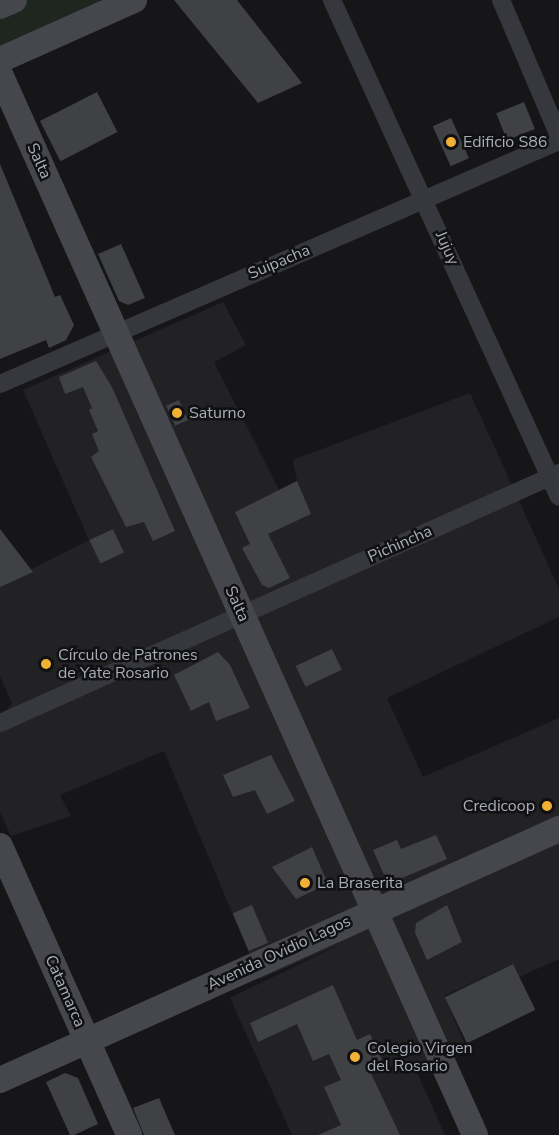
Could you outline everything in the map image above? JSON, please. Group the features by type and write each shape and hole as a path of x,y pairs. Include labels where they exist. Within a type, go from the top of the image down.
{"main road":[{"path":"0,6 14,0"},
{"path":"0,60 134,0"},
{"name":"Salta","path":"0,74 475,1135"},
{"name":"Avenida Ovidio Lagos","path":"0,1080 374,909 559,829"},
{"name":"Catamarca","path":"0,846 129,1135"}],"street":[{"name":"Jujuy","path":"333,0 555,475 559,497"},
{"path":"501,0 559,136"},
{"name":"Suipacha","path":"0,384 559,141"},
{"name":"Pichincha","path":"0,723 555,475"}],"shaded area":[{"path":"14,0 134,0 0,60 0,6"},
{"path":"223,302 246,345 214,362 279,490 297,481 293,460 470,393 559,589 559,617 387,698 423,777 559,718 559,959 519,977 512,964 444,996 465,1044 414,1066 445,1135 292,1135 230,998 343,943 260,979 164,751 60,795 71,816 11,836 0,812 0,719 12,703 0,676 0,585 89,540 23,390"}],"building":[{"path":"174,0 237,0 302,83 258,103"},
{"path":"97,92 117,132 60,161 40,121"},
{"path":"524,102 535,129 507,140 496,113"},
{"name":"Edificio S86","path":"451,118 469,158 451,166 433,126"},
{"path":"0,164 55,297 60,295 74,325 66,340 49,348 46,340 0,359"},
{"path":"121,244 145,298 128,305 119,301 98,254"},
{"path":"96,361 112,387 175,531 153,541 144,522 126,527 91,457 99,451 92,434 98,431 83,387 65,394 59,377"},
{"name":"Saturno","path":"179,400 188,420 175,426 166,406"},
{"path":"297,481 311,514 268,534 290,578 269,588 262,585 242,548 250,544 235,512"},
{"path":"0,529 33,572 0,587"},
{"path":"113,529 124,553 100,564 89,540"},
{"path":"332,649 342,670 305,687 296,666"},
{"path":"218,652 230,665 250,708 216,721 209,702 191,711 174,675"},
{"path":"271,755 295,801 267,814 255,790 233,797 223,775"},
{"path":"436,835 447,859 388,884 373,850 397,840 401,849"},
{"path":"312,847 328,884 296,899 272,867"},
{"path":"252,905 268,943 249,951 233,913"},
{"path":"447,905 462,942 427,960 415,933 416,923"},
{"path":"513,964 535,1010 467,1043 445,997"},
{"name":"Colegio Virgen del Rosario","path":"333,985 357,1040 370,1034 382,1060 368,1067 400,1135 318,1135 341,1125 324,1087 341,1080 329,1054 313,1061 297,1024 258,1042 250,1023"},
{"path":"65,1073 78,1078 98,1124 74,1135 70,1135 46,1082"},
{"path":"159,1098 175,1135 144,1135 133,1108"}],"place":[{"name":"Edificio S86","path":"451,142"},
{"name":"Saturno","path":"177,413"},
{"name":"Círculo de Patrones de Yate Rosario","path":"46,664"},
{"name":"Credicoop","path":"547,806"},
{"name":"La Braserita","path":"305,883"},
{"name":"Colegio Virgen del Rosario","path":"355,1057"}]}
